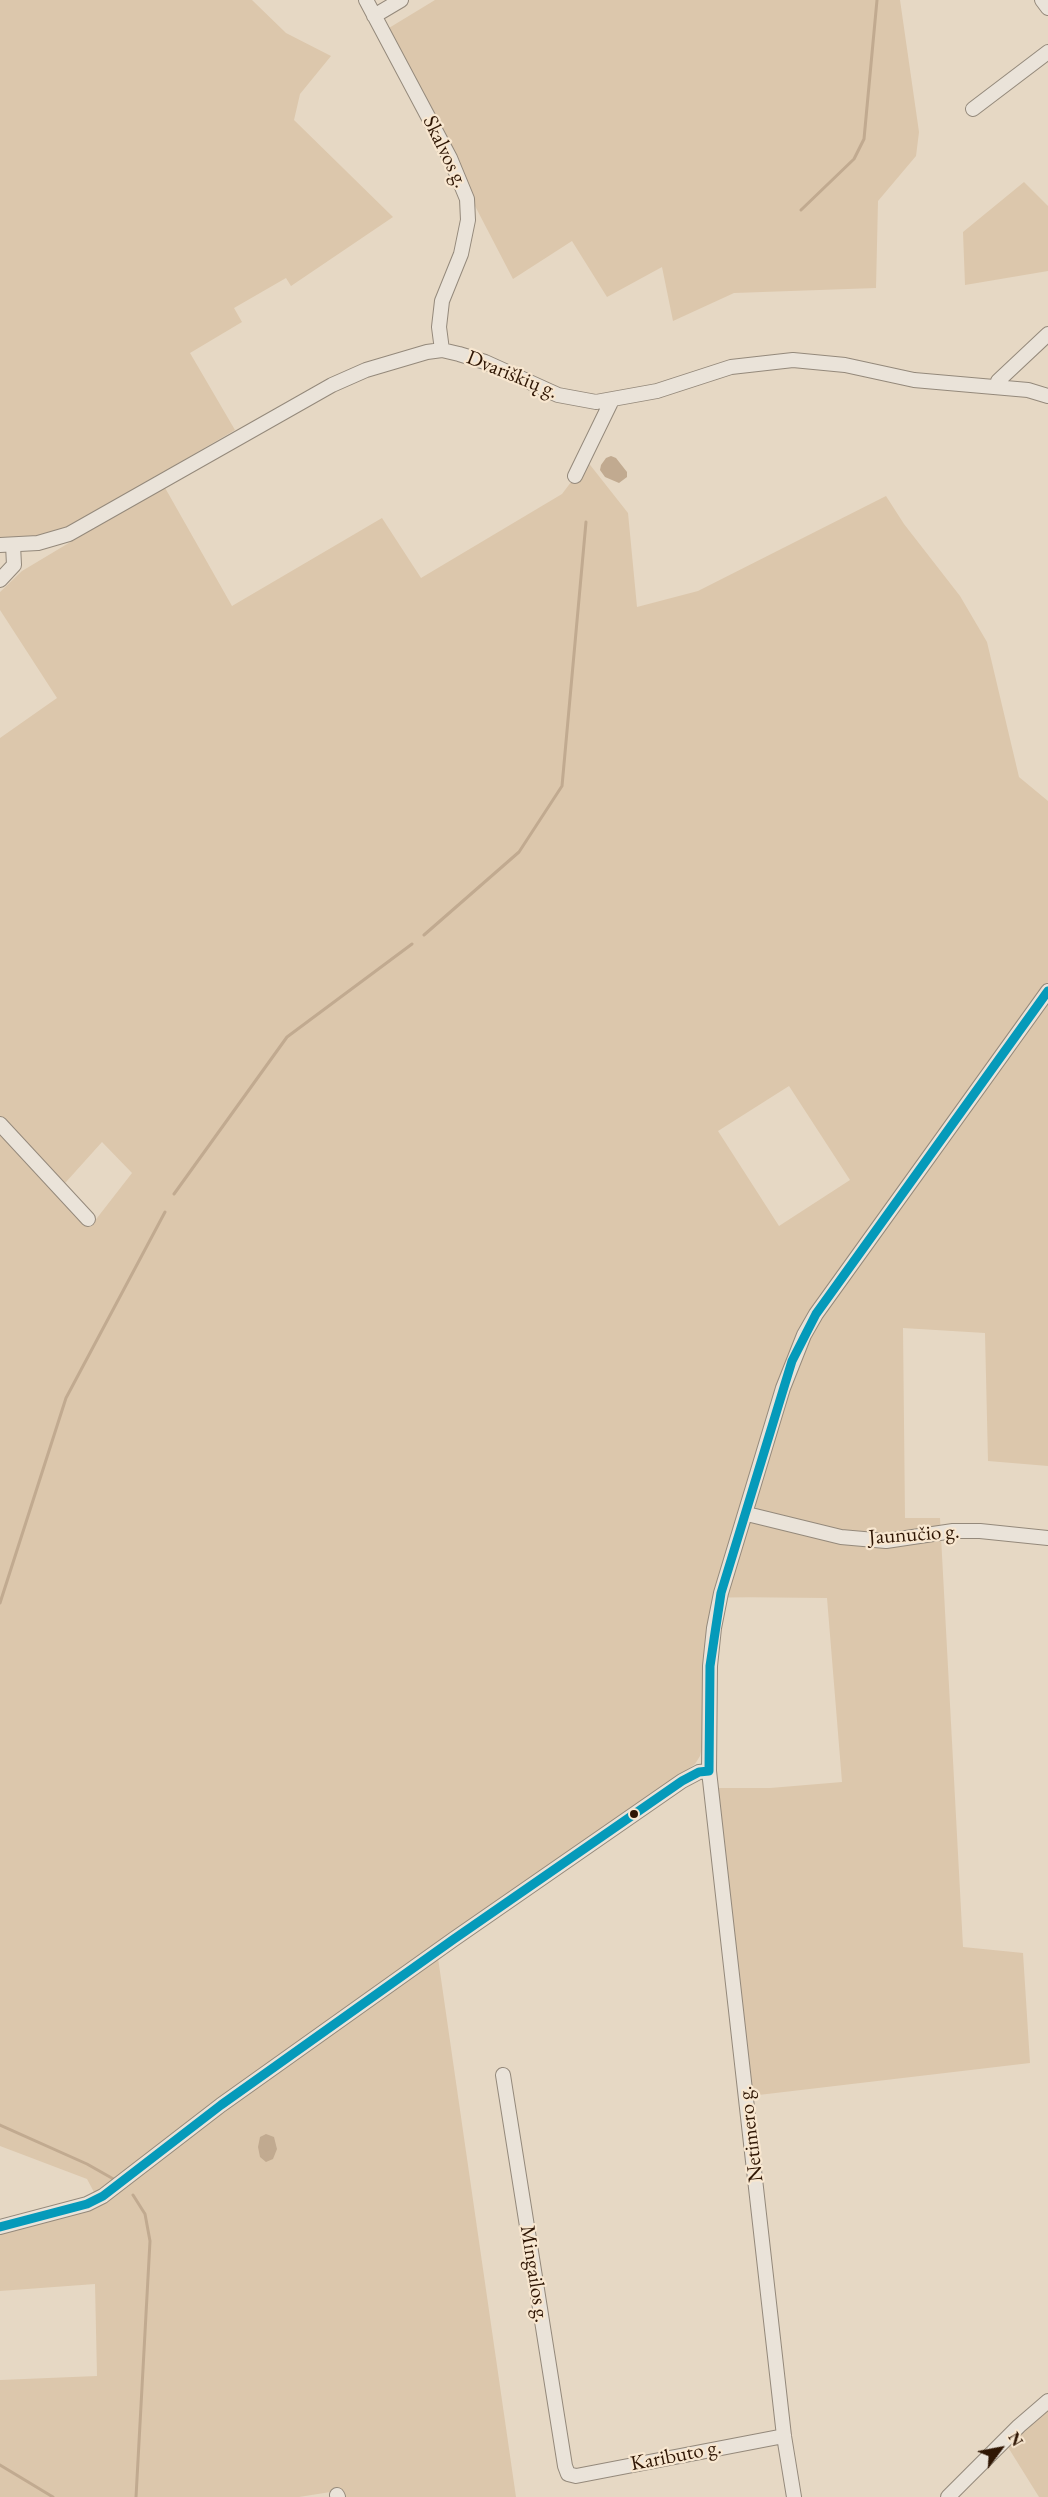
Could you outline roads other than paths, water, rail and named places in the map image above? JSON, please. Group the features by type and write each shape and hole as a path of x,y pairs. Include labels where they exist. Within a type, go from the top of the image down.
{"street":[{"name":"Skalvos g.","path":"366,0 450,158 467,199 468,220 462,254 442,301 439,327 442,350"},
{"path":"374,16 401,0"},
{"path":"1042,0 1048,8"},
{"path":"973,109 1048,52"},
{"path":"997,386 998,381 1048,334"},
{"name":"Dvariškių g.","path":"7,545 38,543 81,528 332,384 404,358 442,350 485,362 558,395 596,402 657,391 731,367 793,360 845,365 914,380 1028,390 1048,396"},
{"path":"575,476 612,400"},
{"path":"0,580 14,565 7,545"},
{"name":"Netimero g.","path":"794,2497 784,2436 709,1771 710,1666 714,1628 721,1593 747,1514 783,1388 804,1335 816,1314 1048,991"},
{"path":"0,1124 88,1219"},
{"name":"Jaunučio g.","path":"747,1514 841,1537 886,1541 953,1531 980,1531 1048,1538"},
{"path":"0,2227 87,2204 103,2196 221,2105 454,1939 682,1781 699,1772 709,1771"},
{"name":"Mingailos g.","path":"503,2074 568,2474"},
{"path":"948,2497 1019,2426 1048,2401"},
{"name":"Kaributo g.","path":"568,2474 576,2476 784,2436"}],"waterway":[{"path":"801,210 854,159 864,139 877,0"},
{"path":"424,935 519,852 562,786 586,522"},
{"path":"174,1194 287,1037 412,944"},
{"path":"0,1603 66,1398 165,1212"},
{"path":"0,2125 87,2164 117,2181"},
{"path":"133,2195 145,2214 150,2241 136,2497"},
{"path":"0,2465 53,2497"}]}
